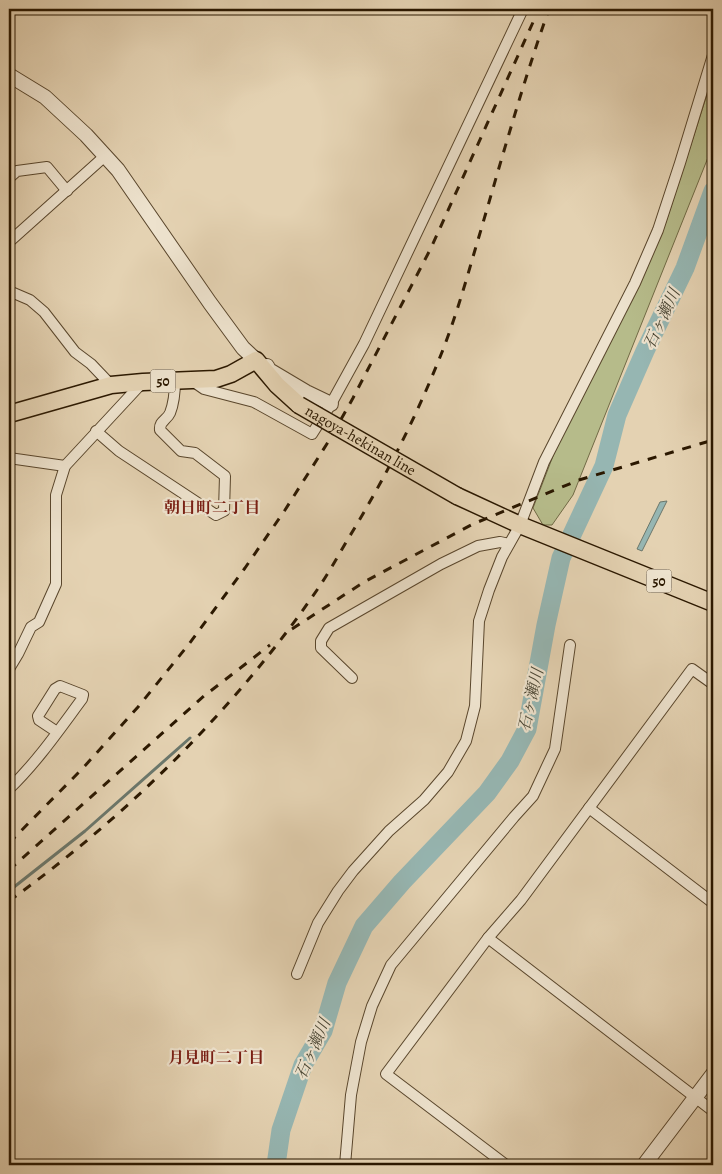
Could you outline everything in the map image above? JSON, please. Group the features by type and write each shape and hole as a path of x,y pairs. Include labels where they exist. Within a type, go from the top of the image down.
{"main road":[{"name":"nagoya-hekinan line","path":"256,360 277,385 299,405 457,496 536,532 713,603"},
{"name":"50","path":"9,414 112,385 216,378 231,374 256,360"}],"street":[{"path":"96,431 119,451 216,515 222,514 224,511 225,476 195,453 181,451 160,430 161,423 169,415 174,395 183,380 204,389 254,402 312,434 332,404 364,344 523,9"},
{"path":"297,974 318,923 353,870 390,831 424,800 448,772 466,741 475,706 479,621 502,557 520,525 544,462 635,283 658,230 713,55"},
{"path":"9,75 45,97 86,135 118,170 210,303 243,348 256,360"},
{"path":"9,242 105,156"},
{"path":"9,178 17,172 47,167 67,191"},
{"path":"9,291 30,300 44,312 75,352 91,364 112,385"},
{"path":"210,303 228,317 269,370 306,392 332,404"},
{"path":"9,669 31,627 39,622 56,584 56,495 65,466 143,382"},
{"path":"9,458 65,466"},
{"path":"352,678 321,648 321,641 329,628 441,564 478,546 500,542 509,544"},
{"path":"345,1165 351,1095 361,1042 372,1006 391,965 533,796 555,749 570,645"},
{"path":"506,1165 386,1074 488,938 521,900 692,669 713,684"},
{"path":"9,789 29,769 82,699 83,695 60,686 55,688 38,716 40,720 57,732"},
{"path":"589,808 713,903"},
{"path":"488,938 713,1111"},
{"path":"644,1165 713,1074"}],"green space":[{"path":"713,76 713,145 573,495 552,525 543,525 533,508 558,443 637,290 666,222"}],"water":[{"path":"667,501 642,551 637,549 660,502"}],"waterway":[{"name":"石ヶ瀬川","path":"276,1165 281,1130 303,1065 323,1031 337,983 364,926 402,882 487,793 510,761 527,729 546,625 561,558 604,466 617,415 685,268 713,191"},
{"path":"9,891 85,831 190,738"}],"railway":[{"path":"9,843 83,768 138,707 189,644 285,510 330,439 353,398 431,248 539,9"},
{"path":"9,901 95,834 176,759 251,677 285,634 329,571 396,453 418,408 443,348 462,293 549,9"},
{"path":"292,629 364,582 473,524 579,480 713,440"},
{"path":"9,870 204,696 270,645"}],"district":[{"name":"朝日町二丁目","path":"212,508"},
{"name":"月見町二丁目","path":"216,1058"}]}
